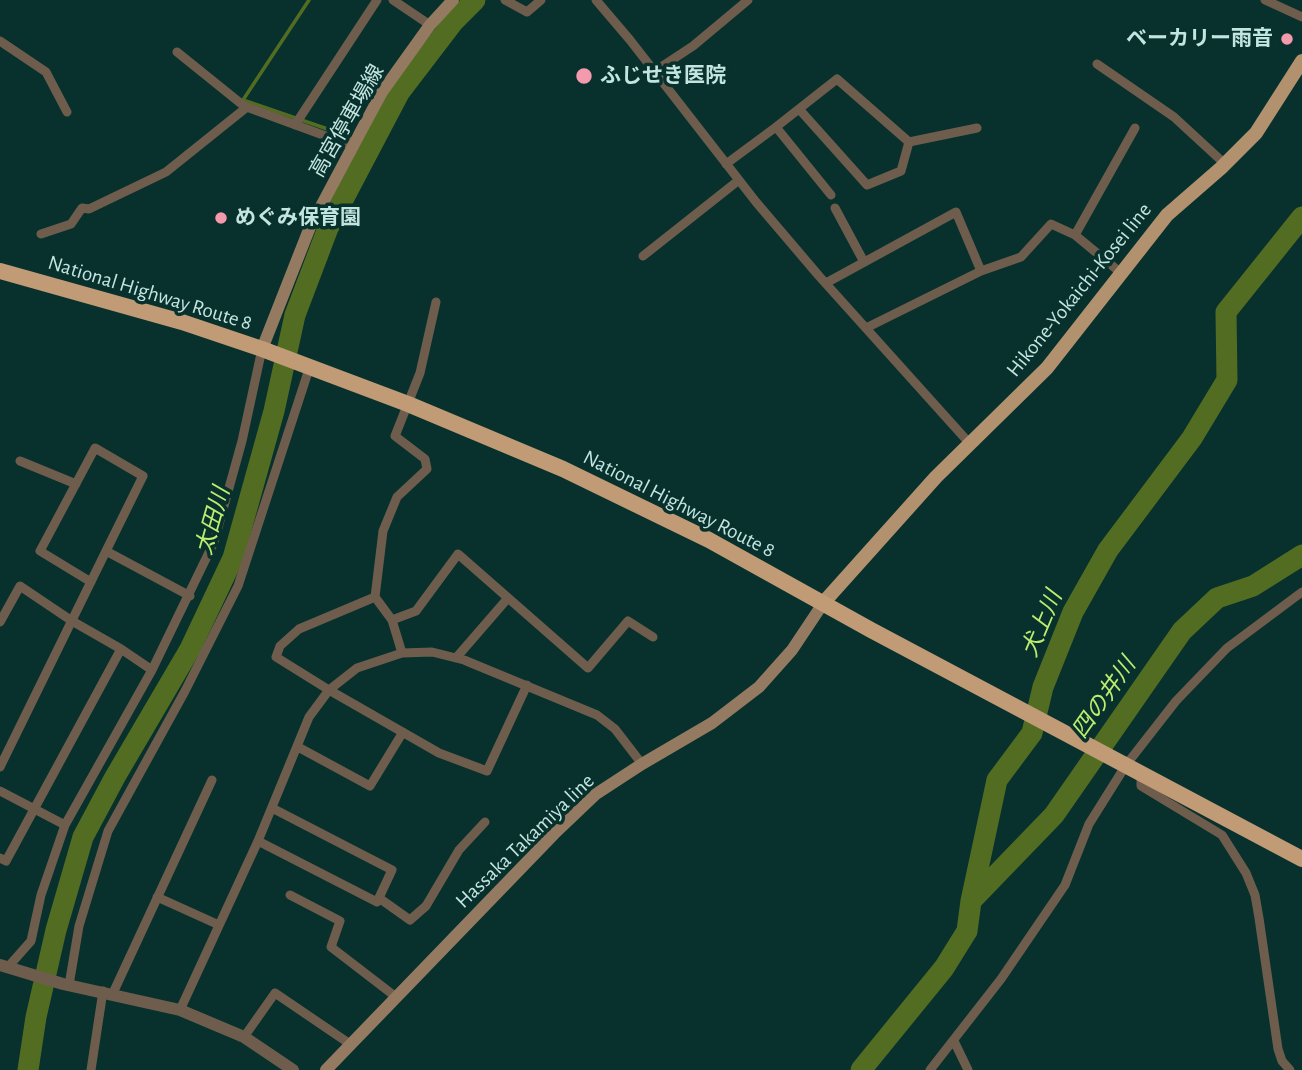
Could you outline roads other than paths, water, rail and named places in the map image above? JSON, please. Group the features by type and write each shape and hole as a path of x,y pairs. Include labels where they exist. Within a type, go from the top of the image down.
{"highway":[{"name":"National Highway Route 8","path":"0,271 182,322 308,365 564,469 709,540 870,630 1302,859"}],"main road":[{"name":"高宮停車場線","path":"266,351 310,227 353,146 382,92 430,25 453,0"},
{"name":"Hikone-Yokaichi-Kosei line","path":"824,602 936,477 1046,368 1167,215 1256,133 1302,61"},
{"name":"Hassaka Takamiya line","path":"326,1070 596,794 712,723 759,687 792,650 824,602"}],"street":[{"path":"295,125 377,0"},
{"path":"393,0 430,25"},
{"path":"505,0 527,12 541,0"},
{"path":"596,0 655,71 738,180 825,284 971,444"},
{"path":"655,71 693,46 748,0"},
{"path":"1265,0 1302,17"},
{"path":"0,41 46,72 67,112"},
{"path":"177,52 247,107 353,146"},
{"path":"1097,64 1174,117 1225,164"},
{"path":"726,164 837,79 909,142"},
{"path":"41,234 71,224 82,208 89,209 166,172 247,107"},
{"path":"799,109 867,186 901,172 909,142"},
{"path":"776,127 831,195"},
{"path":"909,142 977,128"},
{"path":"1075,235 1135,128"},
{"path":"643,256 738,180"},
{"path":"835,208 864,262"},
{"path":"825,284 956,212 981,271"},
{"path":"866,328 981,271 1021,257 1051,224 1075,235 1121,273"},
{"path":"402,653 392,620 375,597 383,531 392,508 397,497 427,469 425,459 395,436 420,373 436,302"},
{"path":"266,351 214,542 152,670 65,825 41,895 31,941 4,966 66,984 180,1010 244,1037 293,1070"},
{"path":"66,984 79,926 108,831 185,691 238,586 308,365"},
{"path":"0,767 72,621 91,582 106,551 143,475 95,449 40,551 91,582"},
{"path":"20,461 76,484"},
{"path":"106,551 190,596"},
{"path":"392,620 416,611 458,554 588,668 628,621 653,637"},
{"path":"0,622 20,586 152,670"},
{"path":"930,1070 1001,979 1065,885 1089,824 1175,701 1227,648 1302,592"},
{"path":"375,597 299,629 281,646 276,657 439,752 487,771 527,685"},
{"path":"456,658 508,598"},
{"path":"0,858 6,861 121,649"},
{"path":"180,1010 258,841 309,718 329,690 357,668 402,653 432,652 456,658 597,715 615,729 642,764"},
{"path":"298,747 370,786 403,732"},
{"path":"1128,766 1141,786 1222,835 1246,873 1255,895 1278,1049 1282,1061 1290,1070"},
{"path":"90,1070 108,992 158,897 212,780"},
{"path":"0,791 65,825"},
{"path":"258,841 377,902 392,870 272,808"},
{"path":"379,898 410,920 426,906 459,850 485,822"},
{"path":"290,895 340,921 331,947 396,996"},
{"path":"158,897 219,925"},
{"path":"244,1037 275,993 350,1044"},
{"path":"954,1041 968,1070"}],"waterway":[{"path":"309,0 243,100 345,135 369,149"},
{"name":"太田川","path":"28,1070 36,1017 56,930 83,837 190,649 233,558 274,411 295,315 328,228 399,93 454,21 475,0"},
{"name":"犬上川","path":"861,1070 944,968 967,931 997,780 1032,733 1043,687 1073,612 1108,550 1192,438 1227,380 1226,312 1302,217"},
{"name":"四の井川","path":"971,901 1054,815 1182,631 1217,598 1253,586 1302,555"}],"place":[{"name":"ベーカリー雨音","path":"1287,39"},
{"name":"ふじせき医院","path":"584,76"},
{"name":"めぐみ保育園","path":"221,218"}]}
